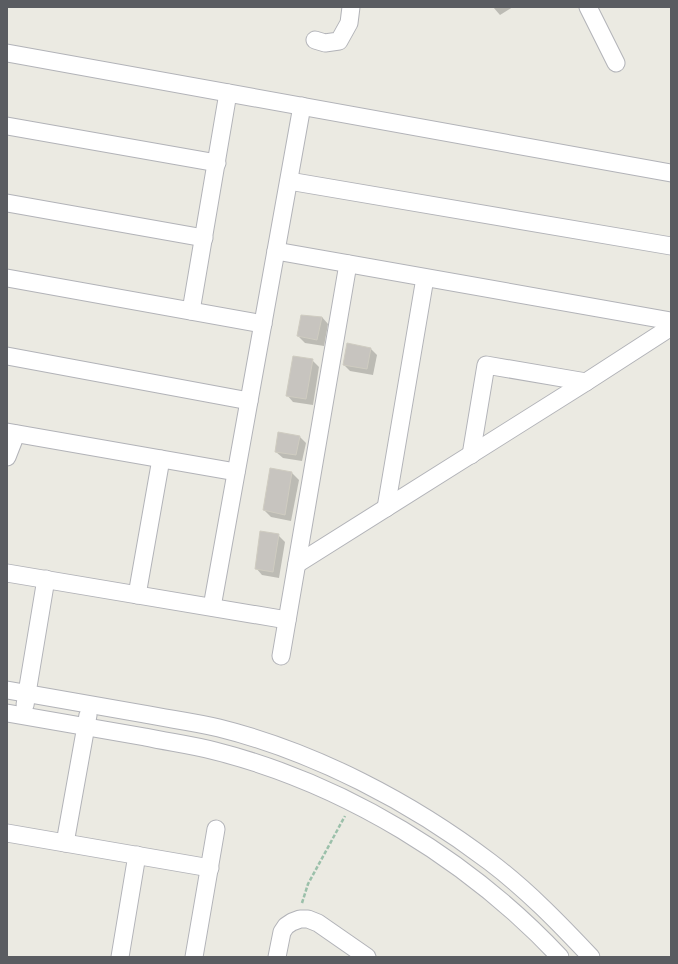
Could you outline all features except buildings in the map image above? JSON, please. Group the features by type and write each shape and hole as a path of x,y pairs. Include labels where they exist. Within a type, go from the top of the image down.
{"street":[{"path":"316,40 324,43 339,42 349,23 351,7"},
{"path":"588,7 616,63"},
{"path":"7,53 671,173"},
{"path":"191,311 228,93"},
{"path":"212,607 302,106"},
{"path":"7,126 217,163"},
{"path":"289,181 671,246"},
{"path":"7,203 204,238"},
{"path":"276,251 671,321"},
{"path":"281,656 348,264"},
{"path":"7,278 262,324"},
{"path":"386,508 425,278"},
{"path":"297,564 671,327"},
{"path":"7,356 249,401"},
{"path":"470,455 486,365 586,382"},
{"path":"7,457 12,433 236,472"},
{"path":"137,595 161,459"},
{"path":"7,573 287,620"},
{"path":"46,579 26,694 15,714 197,747 261,764 308,782 403,830 440,853 477,880 518,915 560,957"},
{"path":"7,690 201,724 275,745 319,762 414,810 491,862 533,898 591,957"},
{"path":"65,843 90,705"},
{"path":"352,803 363,783"},
{"path":"194,957 216,829"},
{"path":"7,833 210,868"},
{"path":"120,957 137,855"},
{"path":"518,915 533,898"},
{"path":"277,957 282,932 286,926 300,919 308,919 318,923 364,956"}],"path":[{"path":"300,919 303,896 308,884 352,803"}]}
